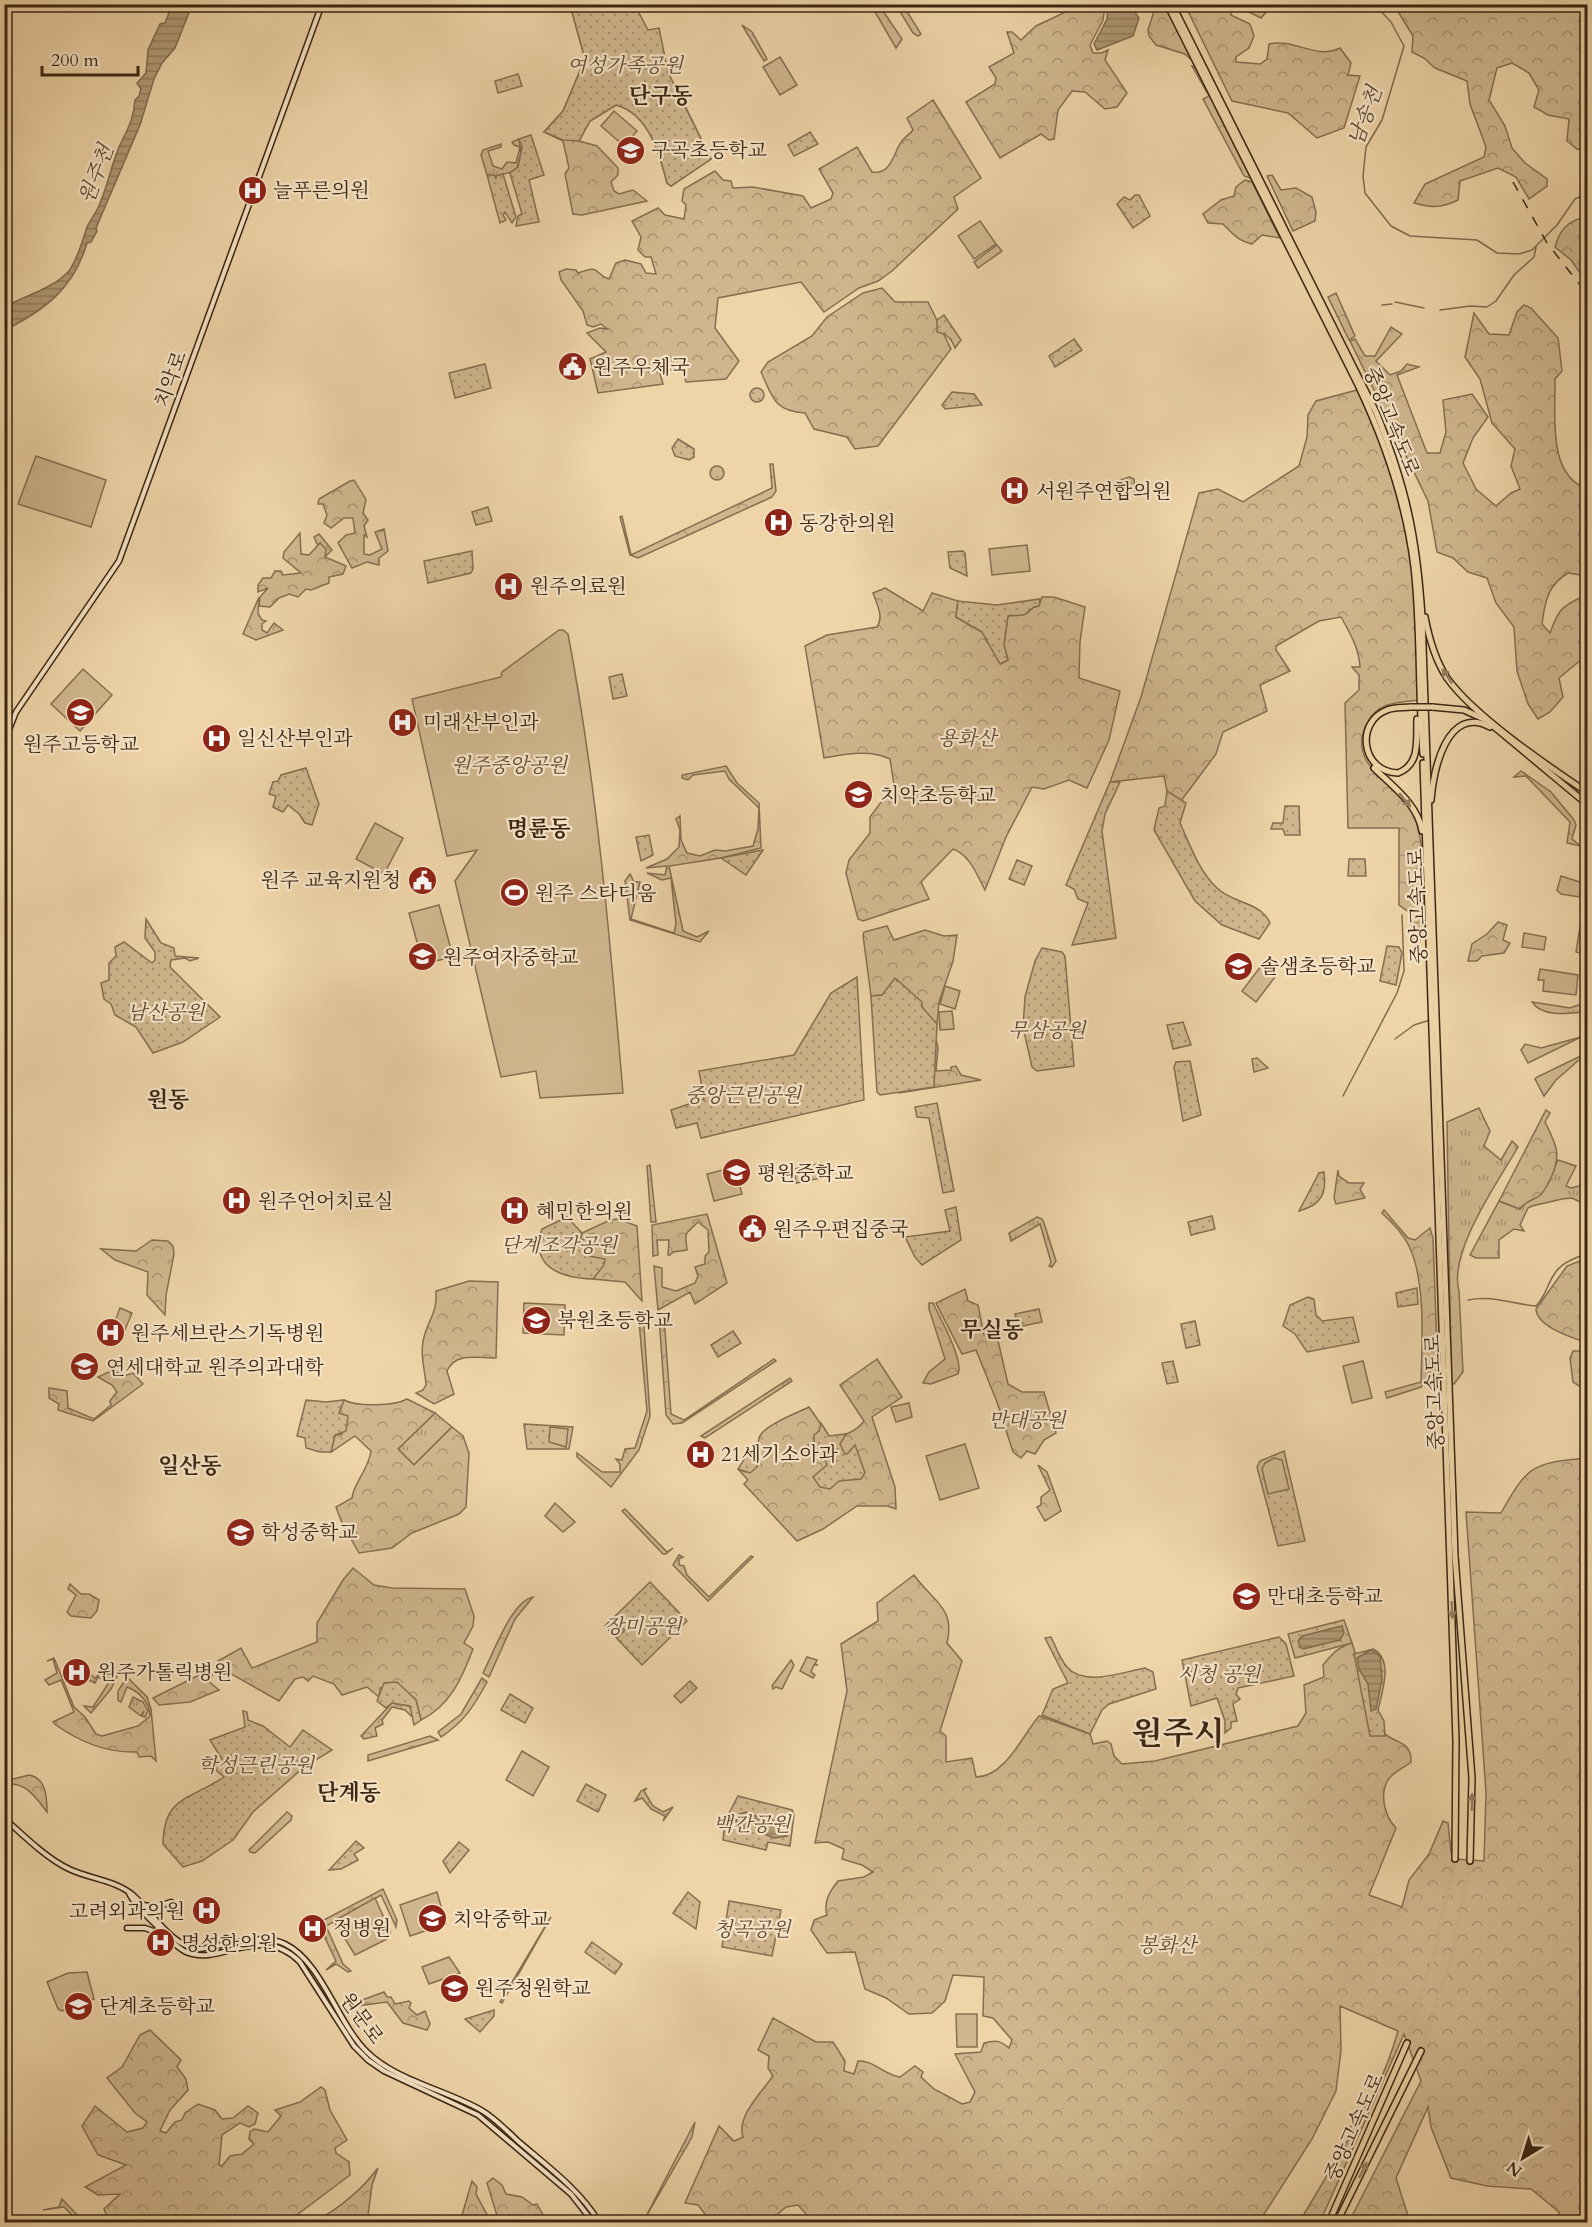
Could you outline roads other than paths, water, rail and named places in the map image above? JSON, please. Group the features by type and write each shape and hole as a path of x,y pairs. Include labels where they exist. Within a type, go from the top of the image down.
{"highway":[{"name":"중앙고속도로","path":"1167,4 1282,230 1310,279 1376,412 1396,462 1411,516 1420,590 1433,1009"},
{"name":"중앙고속도로","path":"1172,4 1375,421 1394,473 1414,569 1446,1371 1456,1751 1455,1859"},
{"path":"1420,590 1429,637 1442,668 1458,690 1511,739"},
{"path":"1411,706 1386,710 1368,731 1369,756 1382,771 1398,773 1413,763 1416,755 1418,691"},
{"path":"1425,850 1417,815 1402,795 1373,767 1364,749 1365,730 1378,712 1385,707 1432,705 1464,707 1487,717"},
{"path":"1432,705 1454,707 1474,714 1587,793"},
{"path":"1429,823 1434,775 1441,752 1451,734 1457,728 1472,723 1484,724 1511,739"},
{"path":"1537,759 1587,805"},
{"name":"중앙고속도로","path":"1447,1404 1455,1556 1472,1778 1470,1861"},
{"name":"중앙고속도로","path":"1329,2223 1407,2043"},
{"name":"중앙고속도로","path":"1337,2223 1421,2051"}],"main road":[{"name":"치악로","path":"4,742 16,712 119,561 322,4"},
{"path":"4,1818 66,1867 111,1882 128,1892 175,1937 193,1949 267,1939 280,1941 278,1947 263,1944 201,1954 187,1952 163,1934 145,1928 127,1928"},
{"path":"128,1892 149,1918 175,1943"},
{"path":"142,1905 157,1907 171,1902"},
{"name":"원문로","path":"280,1941 296,1950 322,1992"},
{"name":"원문로","path":"278,1947 300,1962 365,2055 478,2115 584,2200 599,2223"},
{"name":"원문로","path":"436,2093 442,2092 487,2114 560,2181 593,2223"}],"waterway":[{"name":"남송천","path":"1374,4 1391,22 1404,46 1382,120 1366,147 1363,176 1365,193 1391,226 1410,236 1477,240 1497,253 1519,254 1532,250 1557,225 1575,199 1588,193"},
{"path":"1440,310 1470,306 1487,307 1496,301 1514,275 1534,257 1536,247"},
{"path":"1395,302 1424,308"},
{"path":"1382,305 1392,304"},
{"path":"1343,1096 1397,993 1404,971 1402,915"},
{"path":"1395,1039 1414,1025 1430,1020"},
{"path":"1468,1300 1494,1299 1536,1306 1558,1269 1588,1253"}],"tunnel":[{"path":"1407,2043 1435,1950 1455,1859"},
{"path":"1421,2051 1453,1955 1470,1861"}],"railway":[{"path":"1513,182 1547,243 1588,295"}],"place":[{"name":"구곡초등학교","path":"630,150"},
{"name":"늘푸른의원","path":"252,190"},
{"name":"원주우체국","path":"572,367"},
{"name":"서원주연합의원","path":"1015,491"},
{"name":"동강한의원","path":"778,523"},
{"name":"원주의료원","path":"509,586"},
{"name":"원주고등학교","path":"81,713"},
{"name":"미래산부인과","path":"402,722"},
{"name":"일신산부인과","path":"216,738"},
{"name":"치악초등학교","path":"859,795"},
{"name":"원주 교육지원청","path":"422,880"},
{"name":"원주 스타디움","path":"514,893"},
{"name":"원주여자중학교","path":"422,957"},
{"name":"솔샘초등학교","path":"1239,966"},
{"name":"평원중학교","path":"736,1173"},
{"name":"원주언어치료실","path":"237,1201"},
{"name":"혜민한의원","path":"515,1211"},
{"name":"원주우편집중국","path":"752,1229"},
{"name":"북원초등학교","path":"536,1320"},
{"name":"원주세브란스기독병원","path":"110,1333"},
{"name":"연세대학교 원주의과대학","path":"85,1367"},
{"name":"21세기소아과","path":"700,1454"},
{"name":"학성중학교","path":"240,1532"},
{"name":"만대초등학교","path":"1246,1596"},
{"name":"원주가톨릭병원","path":"76,1672"},
{"name":"고려외과의원","path":"206,1911"},
{"name":"치악중학교","path":"432,1919"},
{"name":"정병원","path":"312,1928"},
{"name":"명성한의원","path":"160,1943"},
{"name":"원주청원학교","path":"454,1988"},
{"name":"단계초등학교","path":"78,2006"}],"district":[{"name":"단구동","path":"661,95"},
{"name":"명륜동","path":"539,828"},
{"name":"원동","path":"168,1099"},
{"name":"무실동","path":"992,1329"},
{"name":"일산동","path":"190,1465"},
{"name":"원주시","path":"1178,1733"},
{"name":"단계동","path":"349,1792"}],"park label":[{"name":"여성가족공원","path":"625,65"},
{"name":"용화산","path":"967,738"},
{"name":"원주중앙공원","path":"509,765"},
{"name":"남산공원","path":"166,1012"},
{"name":"무삼공원","path":"1047,1030"},
{"name":"중앙근린공원","path":"743,1095"},
{"name":"단계조각공원","path":"559,1245"},
{"name":"만대공원","path":"1027,1420"},
{"name":"장미공원","path":"643,1626"},
{"name":"시청 공원","path":"1219,1674"},
{"name":"학성근린공원","path":"256,1765"},
{"name":"백간공원","path":"752,1824"},
{"name":"청곡공원","path":"752,1929"},
{"name":"봉화산","path":"1167,1945"}],"water label":[{"name":"원주천","path":"96,174"}]}
